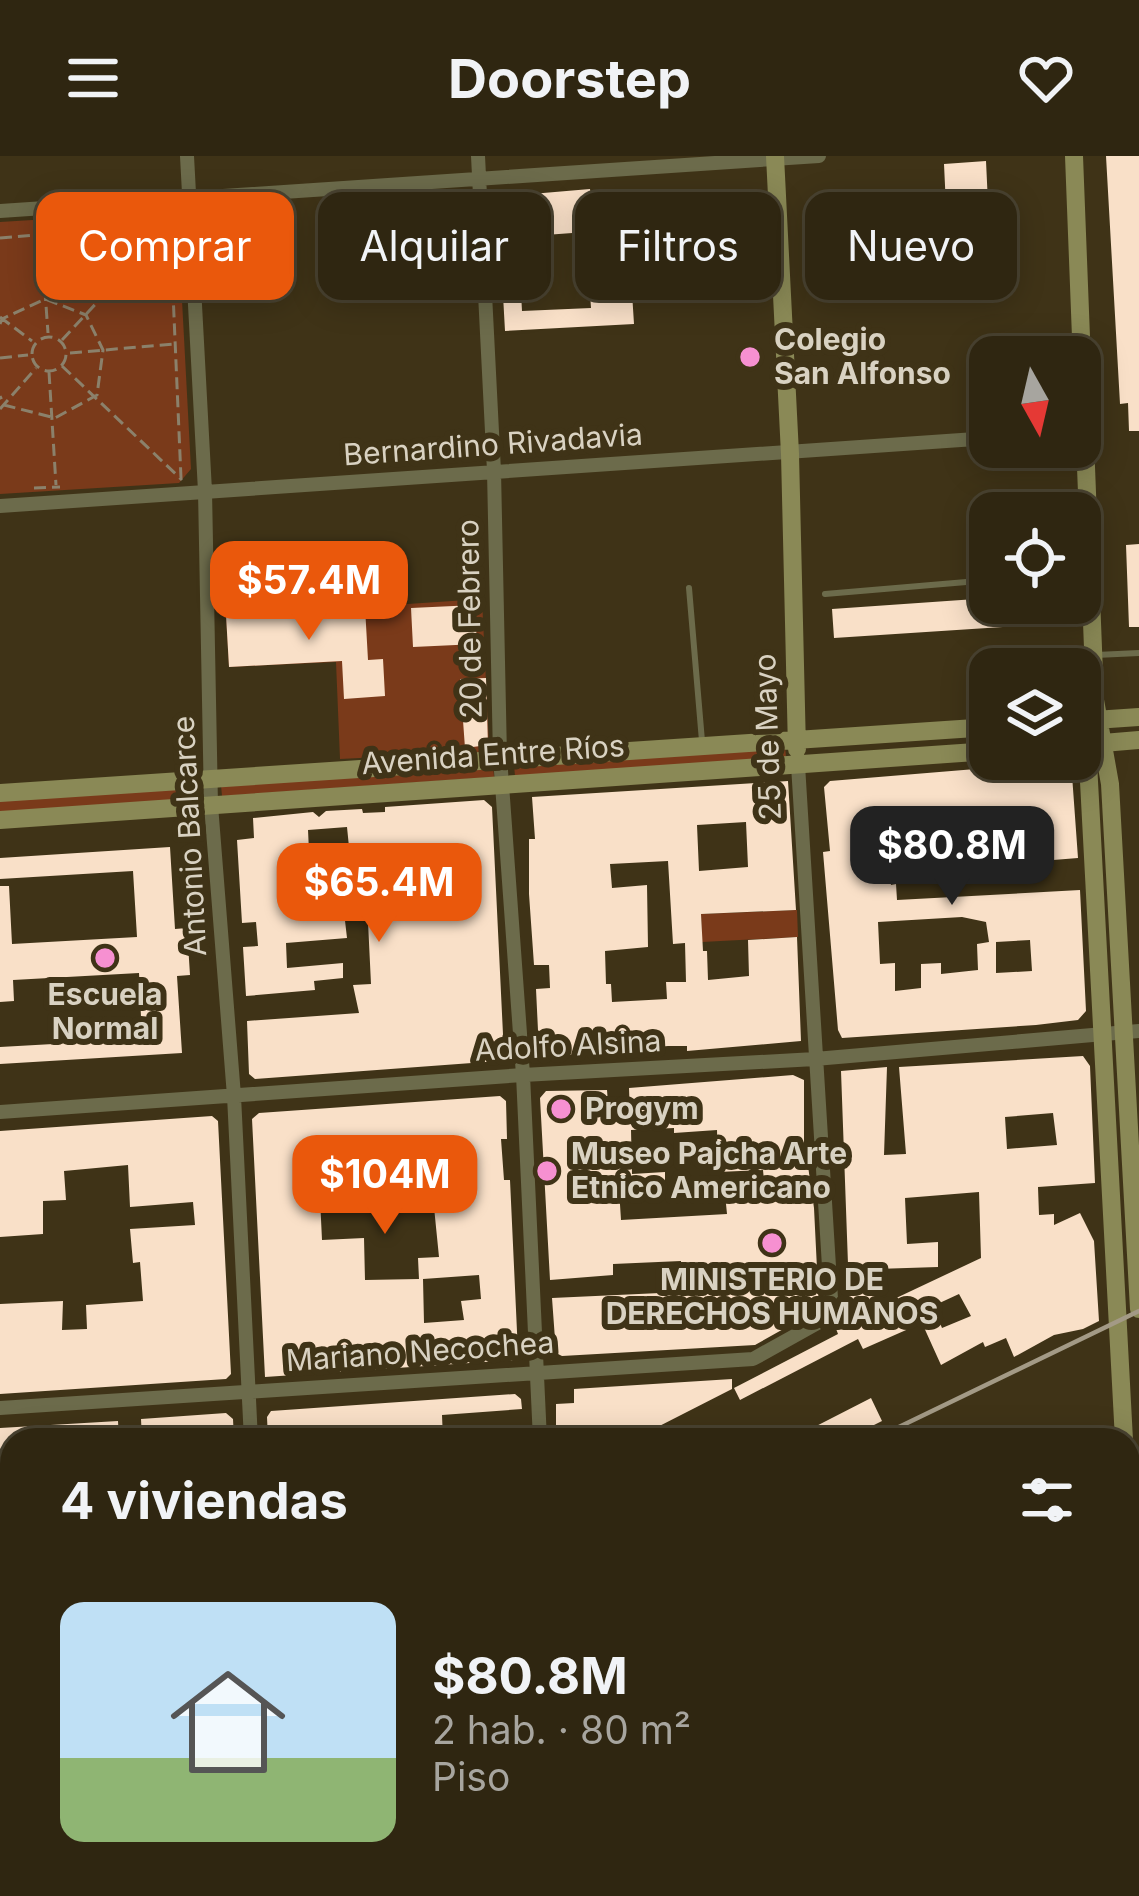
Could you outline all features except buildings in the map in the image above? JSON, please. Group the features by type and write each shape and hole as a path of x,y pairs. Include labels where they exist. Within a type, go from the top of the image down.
{"main road":[{"path":"1074,156 1080,336"},
{"name":"25 de Mayo","path":"775,157 790,454 798,765"},
{"path":"1101,719 1139,717"},
{"name":"Avenida Entre Ríos","path":"0,793 969,728"},
{"path":"1101,743 1139,740"},
{"name":"Avenida Entre Ríos","path":"0,820 969,753"},
{"path":"1101,766 1110,784 1131,1031 1139,1310"},
{"path":"1091,780 1102,1033 1129,1330 1125,1428"}],"street":[{"name":"Antonio Balcarce","path":"187,156 189,192"},
{"name":"20 de Febrero","path":"478,156 494,471 500,758 523,1075 539,1428"},
{"path":"272,192 819,156"},
{"path":"0,211 36,209"},
{"name":"Antonio Balcarce","path":"195,300 205,491 211,805 234,1096 250,1428"},
{"name":"Bernardino Rivadavia","path":"0,506 969,440"},
{"name":"25 de Mayo","path":"798,765 832,1315"},
{"name":"Adolfo Alsina","path":"0,1112 815,1059 1131,1031"},
{"name":"Mariano Necochea","path":"0,1408 753,1359 832,1315"}],"lane":[{"path":"825,594 969,582"},
{"path":"689,588 702,745"},
{"path":"1101,655 1139,652"}],"path":[{"path":"0,238 36,234"},
{"path":"1,320 43,300"},
{"path":"45,300 48,335"},
{"path":"48,300 86,315 104,350 97,395"},
{"path":"62,340 100,300"},
{"path":"62,366 182,480 174,300"},
{"path":"1,320 35,343"},
{"path":"48,335 62,340 67,353 62,366 49,373"},
{"path":"30,355 35,343 48,335"},
{"path":"67,353 176,344"},
{"path":"0,358 30,355"},
{"path":"30,355 37,367 49,373"},
{"path":"2,407 37,367"},
{"path":"49,373 56,487"},
{"path":"2,407 55,418 97,395"},
{"path":"0,396 2,407"}],"shaded area":[{"path":"36,220 36,300 182,300 191,469 179,483 0,494 0,222"},
{"path":"331,594 333,609 482,599 489,745 478,752 340,759 336,662 229,667 226,615 306,610 306,595"},
{"path":"785,746 786,757 515,776 514,765"},
{"path":"493,766 494,777 222,796 221,785"},
{"path":"201,786 202,798 0,812 0,801"},
{"path":"797,910 798,937 702,942 701,914"}],"railway":[{"path":"897,1428 1139,1311"}],"place":[{"name":"Colegio San Alfonso","path":"750,357"},
{"name":"Escuela Normal","path":"105,958"},
{"name":"Progym","path":"561,1109"},
{"name":"Museo Pajcha Arte Etnico Americano","path":"547,1171"},
{"name":"MINISTERIO DE DERECHOS HUMANOS","path":"772,1243"}]}
